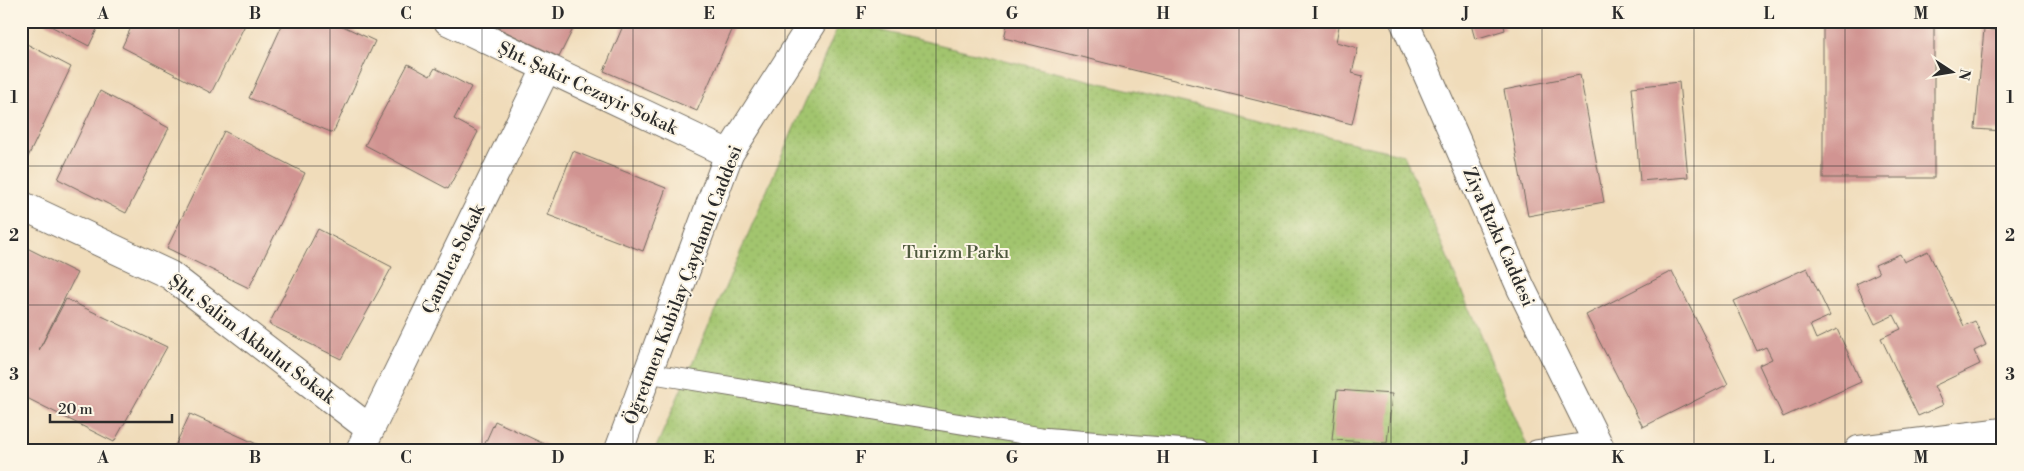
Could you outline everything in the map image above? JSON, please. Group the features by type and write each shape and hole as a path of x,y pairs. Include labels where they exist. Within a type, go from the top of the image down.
{"street":[{"name":"Şht. Şakir Cezayir Sokak","path":"448,21 729,154"},
{"name":"Öğretmen Kubilay Çaydamlı Caddesi","path":"619,450 729,154 814,21"},
{"name":"Ziya Rızkı Caddesi","path":"1404,21 1521,288 1599,445"},
{"name":"Çamlıca Sokak","path":"365,439 546,69"},
{"name":"Şht. Salim Akbulut Sokak","path":"21,204 170,275 365,439"},
{"path":"1859,450 2003,432"}],"lane":[{"path":"648,373 1041,437 1199,450"},
{"path":"1536,450 1599,445"}],"green space":[{"name":"Turizm Parkı","path":"840,21 1404,155 1529,450 655,450"}],"building":[{"path":"41,21 101,21 89,46"},
{"path":"134,21 247,21 211,93 122,47"},
{"path":"284,21 332,21 375,41 333,133 249,98"},
{"path":"483,21 577,21 559,57"},
{"path":"625,21 736,21 697,111 604,71"},
{"path":"1008,21 1340,21 1336,42 1358,48 1352,73 1363,76 1352,124 1004,38"},
{"path":"1470,21 1503,21 1505,30 1475,39"},
{"path":"1823,21 1934,21 1934,178 1823,178"},
{"path":"1984,29 2003,31 2003,131 1975,129"},
{"path":"21,41 71,67 26,161 21,159"},
{"path":"408,64 430,76 435,68 471,87 454,119 478,132 448,189 365,145"},
{"path":"1580,75 1604,202 1528,216 1504,90"},
{"path":"1679,82 1688,177 1640,181 1632,87"},
{"path":"100,91 169,128 126,213 58,179"},
{"path":"224,131 305,173 249,288 167,248"},
{"path":"573,151 666,188 643,251 548,215"},
{"path":"318,229 392,267 341,359 269,324"},
{"path":"21,245 77,273 39,350 66,299 167,347 114,442 21,395 21,386 24,381 21,380"},
{"path":"1928,251 1964,326 1975,321 1986,345 1974,351 1980,364 1934,386 1943,405 1918,416 1881,338 1901,329 1894,315 1875,324 1856,284 1879,273 1875,265 1900,254 1904,262"},
{"path":"1807,268 1830,316 1810,325 1816,339 1837,329 1861,382 1783,417 1759,365 1772,359 1766,347 1757,351 1734,301"},
{"path":"1672,271 1728,384 1643,427 1586,315"},
{"path":"1337,390 1392,394 1387,443 1332,440"},
{"path":"190,414 270,450 173,450"},
{"path":"495,421 557,450 482,450"}]}
